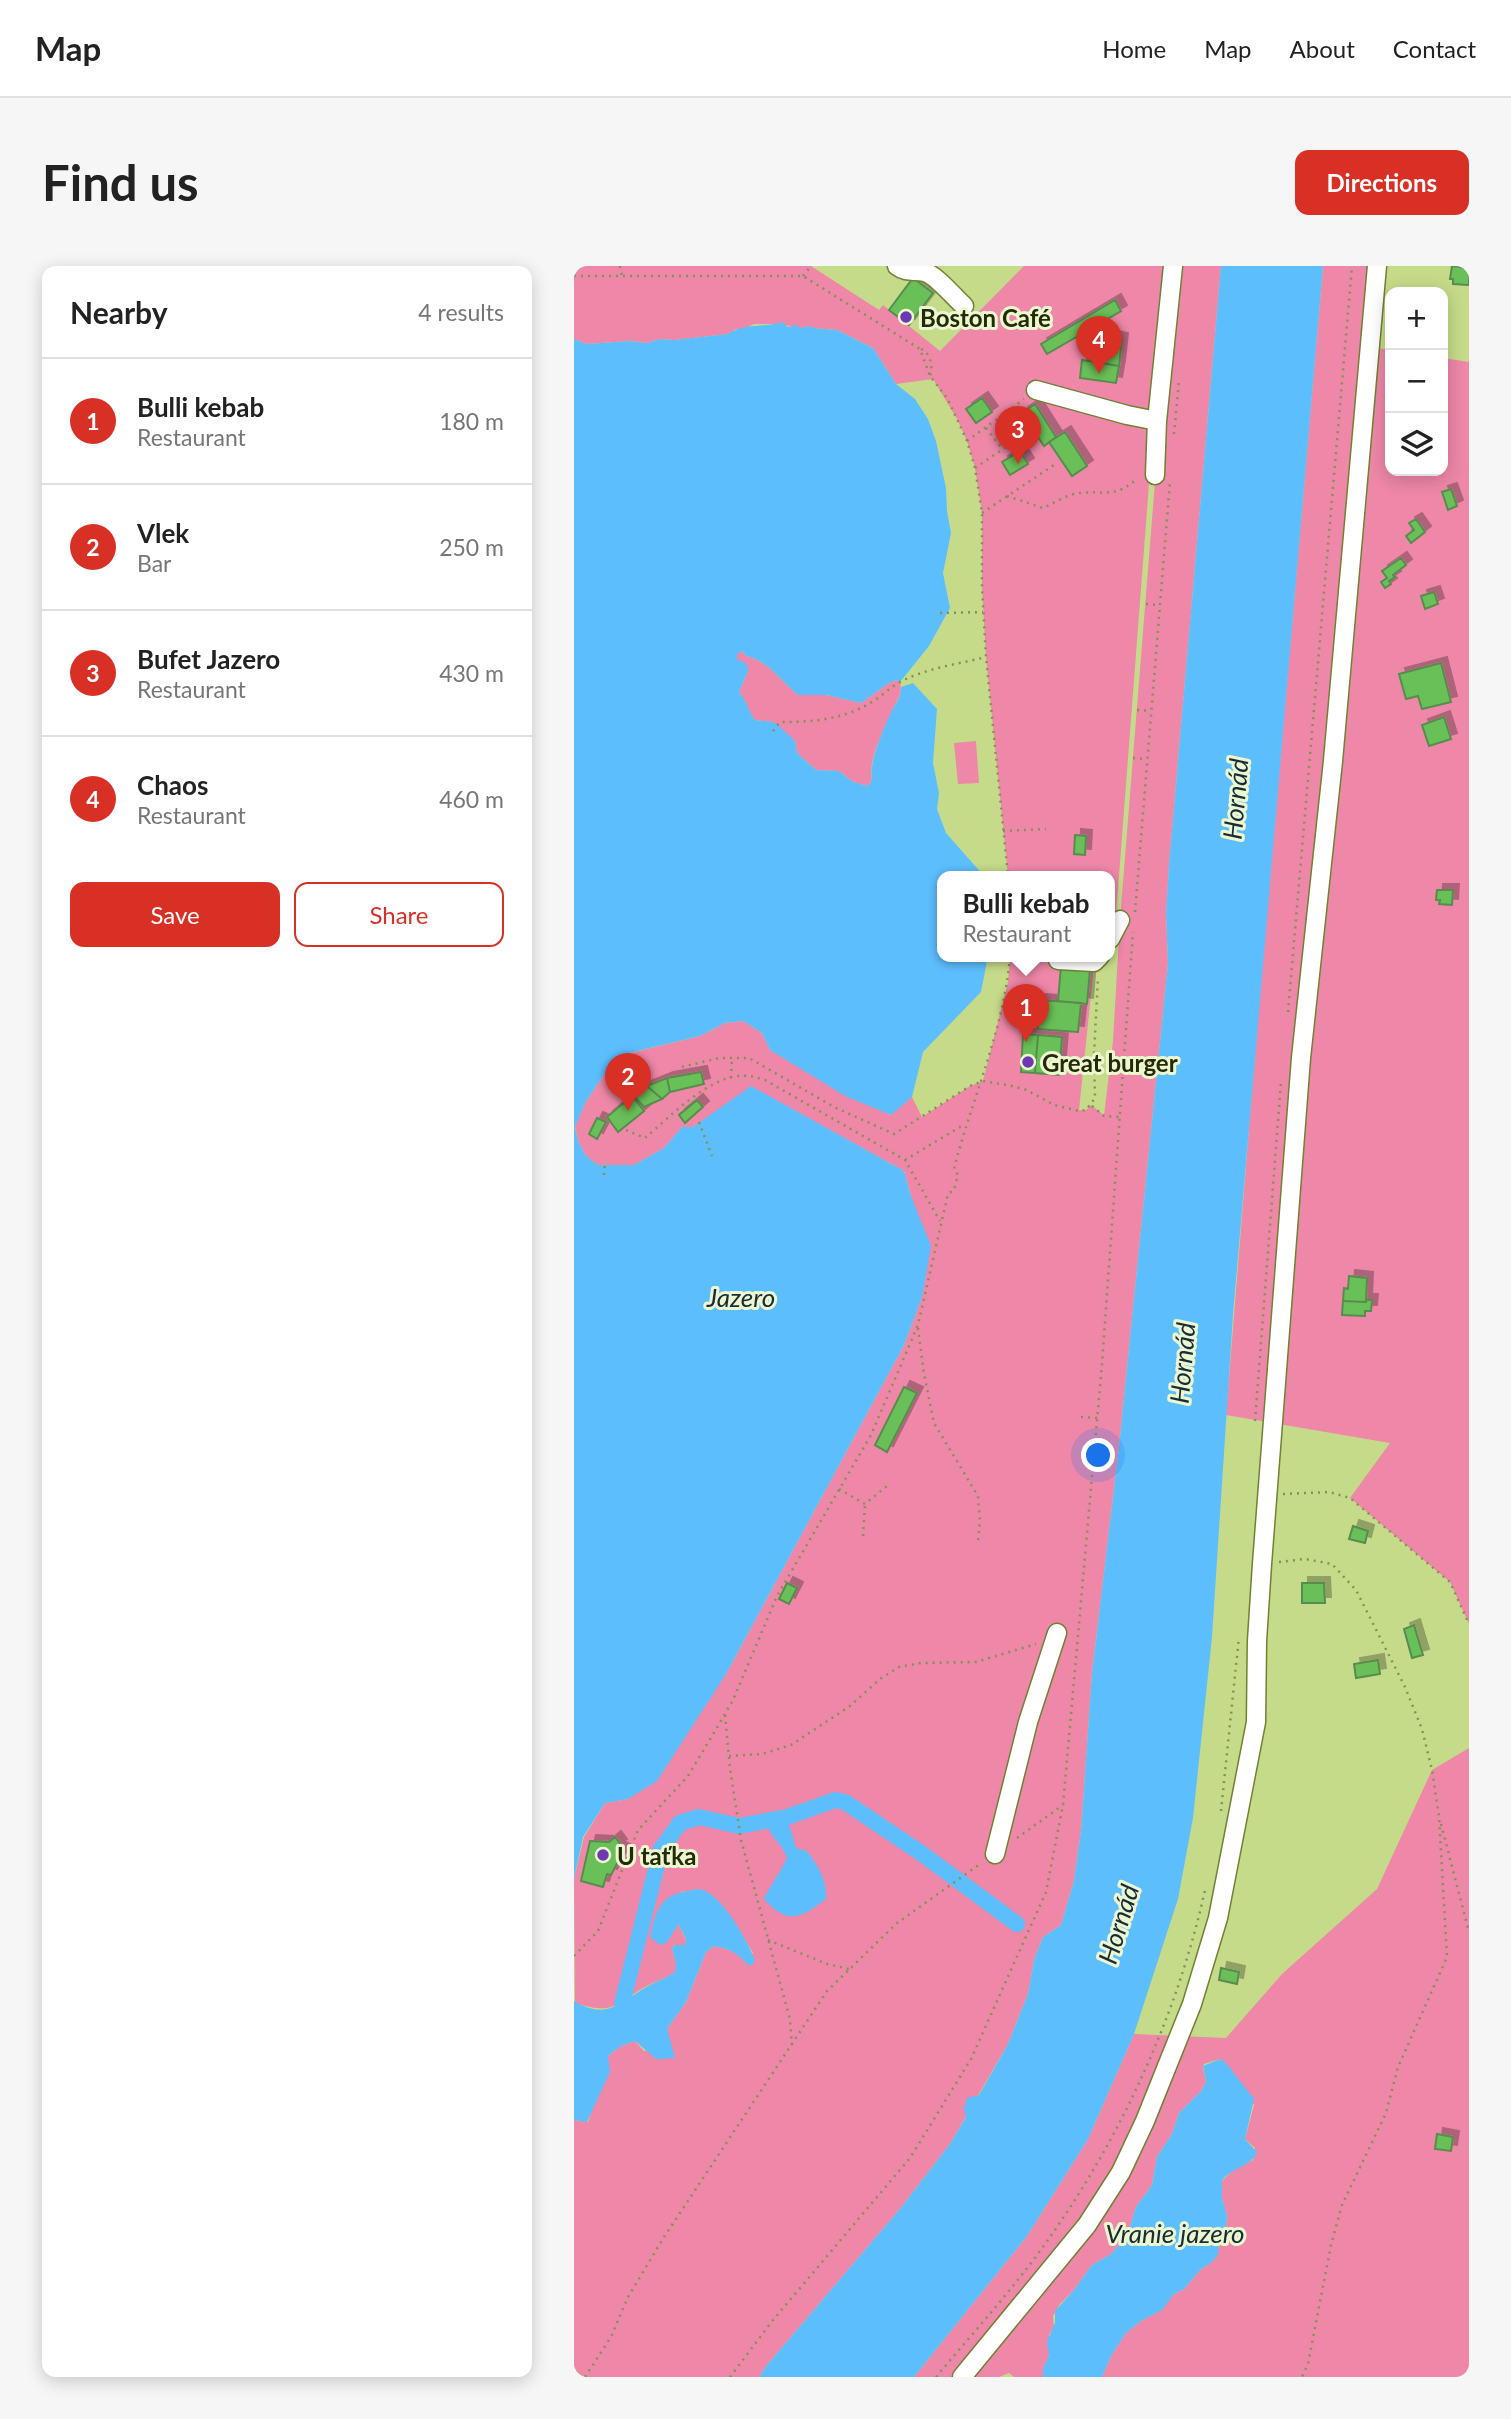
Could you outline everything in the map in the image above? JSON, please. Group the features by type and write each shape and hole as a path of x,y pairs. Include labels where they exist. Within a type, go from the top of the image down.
{"lane":[{"path":"897,266 909,272 920,271 931,275 964,306"},
{"path":"1156,476 1157,421 1173,266"},
{"path":"962,2377 1087,2225 1121,2172 1145,2121 1192,2004 1218,1918 1256,1722 1262,1564 1301,1058 1334,748 1377,266"},
{"path":"1037,390 1157,421"},
{"path":"1115,934 1130,921"},
{"path":"995,1854 1028,1722 1058,1633"}],"path":[{"path":"620,266 622,276"},
{"path":"803,276 811,266"},
{"path":"1287,1022 1352,266"},
{"path":"574,276 803,276 920,349 930,376 947,398 967,441 975,468 982,513 986,657 1007,871"},
{"path":"1174,442 1180,374"},
{"path":"967,441 1037,390"},
{"path":"986,428 1003,450"},
{"path":"975,468 1028,432"},
{"path":"982,513 1054,465"},
{"path":"730,2377 773,2320 910,2158 971,2059 1046,1892 1063,1805 1097,1418 1130,921 1160,605 1156,476 1138,478 1114,493 1077,493 1043,508 1007,496"},
{"path":"1146,604 1160,605"},
{"path":"940,613 984,612"},
{"path":"773,731 780,722 819,722 850,713 869,704 900,682 929,670 986,657"},
{"path":"1137,710 1151,711"},
{"path":"1133,758 1147,759"},
{"path":"1003,831 1046,829"},
{"path":"574,1956 598,1931 638,1830 688,1776 725,1713 777,1596 871,1435 918,1325 948,1194 954,1190 958,1175 954,1169 966,1124 983,1081 1008,982 1010,962"},
{"path":"682,1067 719,1058 749,1058 834,1107 894,1134 975,1083 983,1081 1027,1090 1054,1105 1086,1110 1095,1098 1094,1055 1100,962"},
{"path":"731,1078 732,1057"},
{"path":"626,1130 645,1138 712,1085 748,1075 765,1080 905,1160 941,1223"},
{"path":"1255,1422 1282,1075"},
{"path":"1091,1105 1104,1116 1119,1117"},
{"path":"699,1122 712,1156"},
{"path":"905,1160 966,1124"},
{"path":"604,1175 605,1162"},
{"path":"918,1325 934,1423 978,1496 978,1542"},
{"path":"1081,1417 1097,1418"},
{"path":"863,1536 865,1504 888,1485"},
{"path":"839,1489 865,1504"},
{"path":"1268,1495 1329,1492 1350,1498 1450,1582 1469,1624"},
{"path":"1262,1564 1305,1559 1332,1564 1356,1590 1405,1687 1422,1729 1432,1770 1438,1816 1447,1957 1398,2067 1386,2113 1342,2205 1331,2245 1308,2364 1302,2377"},
{"path":"729,1756 762,1754 791,1745 850,1706 880,1679 899,1667 921,1662 976,1662 1037,1644 1058,1633"},
{"path":"1220,1814 1240,1633"},
{"path":"725,1713 741,1840 790,2019 792,2047"},
{"path":"1438,1816 1469,1932"},
{"path":"585,2377 611,2337 628,2297 664,2237 827,1991 897,1923 966,1874"},
{"path":"936,2377 1009,2291 1059,2224 1101,2155 1161,2032 1190,1947 1206,1887"},
{"path":"768,1940 827,1964 849,1969"}],"shaded area":[{"path":"574,266 811,266 879,310 883,305 940,351 1024,266 1221,266 1169,865 1166,913 1168,963 1119,1447 1092,1673 1081,1831 1074,1881 1061,1925 1043,1937 1034,1960 1028,1994 1008,2044 950,2144 899,2210 759,2377 574,2377 574,2120 588,2122 608,2056 621,2046 635,2041 644,2051 669,2045 667,2029 686,2002 706,1952 714,1946 723,1948 736,1953 745,1962 753,1953 737,1927 700,1889 681,1892 669,1941 673,1929 679,1925 686,1940 685,1945 675,1945 672,1948 676,1972 609,2008 575,2003 574,1879 584,1837 605,1803 628,1799 726,1674 904,1345 922,1297 911,1196 904,1171 752,1087 693,1127 682,1127 664,1148 634,1165 598,1165 586,1156 578,1141 575,1126 585,1103 601,1079 614,1063 630,1053 700,1036 725,1023 743,1021 762,1033 770,1050 890,1115 912,1097 922,1117 970,1086 983,1081 1008,982 1010,962 1094,962 1079,1110 1086,1110 1091,1105 1104,1115 1113,1041 1155,482 1150,471 1115,917 1115,871 1007,871 986,657 982,513 975,468 967,441 933,379 896,384 873,348 837,330 810,326 800,328 754,324 729,334 660,339 647,343 630,341 586,344 574,339","holes":["1035,404 1056,437 1065,432 1087,466 1072,476 1049,442 1044,445 1022,413"]},
{"path":"1323,266 1377,266 1371,347 1385,349 1385,476 1448,476 1448,359 1469,362 1469,1624 1450,1582 1350,1498 1390,1443 1226,1415"},
{"path":"742,651 746,656 767,666 798,695 826,695 861,703 889,683 897,680 900,682 900,695 877,746 872,765 872,780 868,786 853,782 839,771 816,770 797,753 795,741 773,722 755,720 739,692 748,671 737,659 737,654"},
{"path":"976,741 979,783 958,784 954,743"},
{"path":"1469,1748 1469,2377 1102,2377 1111,2356 1126,2333 1161,2310 1174,2294 1184,2289 1201,2269 1211,2263 1226,2225 1222,2181 1233,2170 1253,2160 1255,2148 1245,2139 1254,2105 1220,2059 1204,2064 1206,2082 1201,2091 1179,2113 1172,2134 1157,2157 1152,2185 1136,2207 1127,2236 1111,2254 1092,2265 1053,2316 1054,2327 1049,2335 1049,2355 1043,2369 1043,2377 1014,2377 1009,2373 999,2377 914,2377 1027,2236 1088,2139 1134,2034 1226,2038 1282,1974 1377,1889 1432,1770"}],"water":[{"name":"Hornád","path":"1221,266 1323,266 1233,1315 1212,1637 1193,1818 1178,1899 1134,2034 1088,2139 1027,2236 914,2377 759,2377 899,2210 950,2144 966,2117 964,2109 967,2098 979,2095 1008,2044 1028,1994 1034,1960 1043,1937 1061,1925 1074,1881 1081,1831 1092,1673 1119,1447 1168,963 1166,913 1169,865"},
{"name":"Jazero","path":"782,322 788,327 797,325 800,328 810,326 837,330 873,348 896,384 915,399 928,419 936,441 946,488 951,533 943,573 950,608 929,646 900,682 897,680 889,683 861,703 826,695 798,695 767,666 746,656 742,651 737,654 737,659 747,664 748,671 739,692 755,720 778,725 795,741 797,753 816,770 839,771 853,782 868,786 872,780 872,764 877,746 901,687 913,683 937,709 933,763 939,793 937,809 946,833 980,871 937,871 937,962 987,962 981,992 923,1052 912,1097 891,1115 845,1096 770,1050 762,1033 743,1021 725,1023 700,1036 629,1053 614,1063 585,1103 575,1127 578,1141 586,1156 598,1165 634,1165 664,1148 682,1127 693,1127 751,1086 904,1171 931,1246 922,1297 904,1345 726,1674 657,1781 628,1799 605,1803 583,1837 574,1879 574,339 586,344 630,341 647,343 660,339 728,334 742,328"},
{"path":"787,1817 796,1848 807,1851 821,1874 826,1892 826,1899 809,1911 794,1916 780,1913 764,1899 787,1857 766,1823 775,1818"},
{"path":"700,1889 708,1892 725,1908 755,1960 752,1965 748,1965 733,1952 714,1946 706,1952 686,2002 667,2029 675,2058 656,2059 635,2041 621,2046 608,2056 610,2072 587,2122 574,2120 574,2001 586,2007 606,2009 675,1972 672,1948 675,1945 685,1945 686,1939 679,1925 667,1942 660,1945 650,1937 653,1925 659,1908 670,1897"},
{"name":"Vranie jazero","path":"1220,2059 1254,2099 1245,2139 1257,2152 1251,2161 1222,2181 1222,2198 1227,2216 1226,2225 1219,2238 1218,2255 1201,2269 1184,2289 1174,2294 1162,2310 1126,2333 1111,2356 1102,2377 1043,2377 1043,2369 1049,2355 1047,2341 1055,2323 1055,2311 1092,2265 1111,2254 1127,2236 1136,2207 1152,2185 1157,2157 1172,2134 1179,2113 1201,2091 1206,2082 1203,2066"}],"building":[{"path":"1452,266 1469,268 1469,285 1453,284 1453,279 1450,279"},
{"path":"913,278 933,293 909,325 889,310"},
{"path":"1115,300 1121,311 1047,354 1041,344"},
{"path":"1106,336 1122,339 1119,366 1102,363"},
{"path":"1082,360 1119,366 1116,383 1080,378"},
{"path":"982,398 992,412 976,423 966,409"},
{"path":"1035,404 1056,437 1044,446 1022,413"},
{"path":"1065,432 1087,466 1072,476 1049,442"},
{"path":"1020,451 1028,464 1010,475 1002,462"},
{"path":"1451,489 1457,506 1448,510 1442,492"},
{"path":"1416,519 1425,532 1411,543 1406,536 1414,530 1409,523"},
{"path":"1401,558 1406,565 1393,575 1395,577 1389,581 1391,584 1385,588 1381,582 1387,578 1382,571"},
{"path":"1434,592 1438,604 1425,609 1421,596"},
{"path":"1441,663 1451,702 1422,709 1418,696 1406,699 1399,674"},
{"path":"1444,717 1451,739 1429,746 1422,725"},
{"path":"1075,835 1086,836 1085,855 1074,854"},
{"path":"1437,890 1453,890 1452,905 1439,904 1440,900 1436,900"},
{"path":"1061,966 1090,969 1087,1004 1058,1001"},
{"path":"1040,1000 1081,1003 1078,1032 1038,1029"},
{"path":"1023,1034 1038,1035 1035,1073 1021,1072"},
{"path":"1038,1035 1062,1037 1059,1075 1035,1073"},
{"path":"701,1072 704,1084 670,1092 667,1078"},
{"path":"667,1078 670,1092 662,1099 647,1086"},
{"path":"647,1086 662,1099 644,1107 634,1096"},
{"path":"632,1096 644,1111 618,1132 607,1117"},
{"path":"697,1100 703,1107 685,1123 679,1115"},
{"path":"597,1118 606,1122 597,1139 589,1134"},
{"path":"1349,1276 1367,1278 1366,1302 1343,1301"},
{"path":"1372,1300 1371,1311 1365,1311 1365,1316 1342,1315 1343,1301"},
{"path":"904,1387 917,1393 887,1452 875,1445"},
{"path":"1353,1526 1368,1531 1365,1543 1349,1539"},
{"path":"787,1583 797,1588 789,1604 779,1599"},
{"path":"1302,1583 1324,1583 1325,1603 1302,1603"},
{"path":"1414,1625 1423,1655 1412,1658 1404,1629"},
{"path":"1378,1660 1380,1674 1356,1678 1354,1664"},
{"path":"615,1837 621,1845 618,1847 624,1850 611,1875 607,1874 603,1887 581,1881 590,1841 609,1842"},
{"path":"1221,1968 1239,1972 1237,1984 1219,1980"},
{"path":"1437,2134 1453,2137 1451,2151 1435,2149"}],"waterway":[{"path":"622,2004 661,1849 680,1823 699,1817 739,1826 787,1817 835,1800 845,1802 921,1853 1017,1924"}],"place":[{"name":"Boston Café","path":"906,317"},
{"name":"Chaos","path":"1099,374"},
{"name":"Bufet Jazero","path":"1018,464"},
{"name":"Bulli kebab","path":"1026,1042"},
{"name":"Great burger","path":"1028,1062"},
{"name":"Vlek","path":"628,1111"},
{"name":"U taťka","path":"603,1855"}]}
